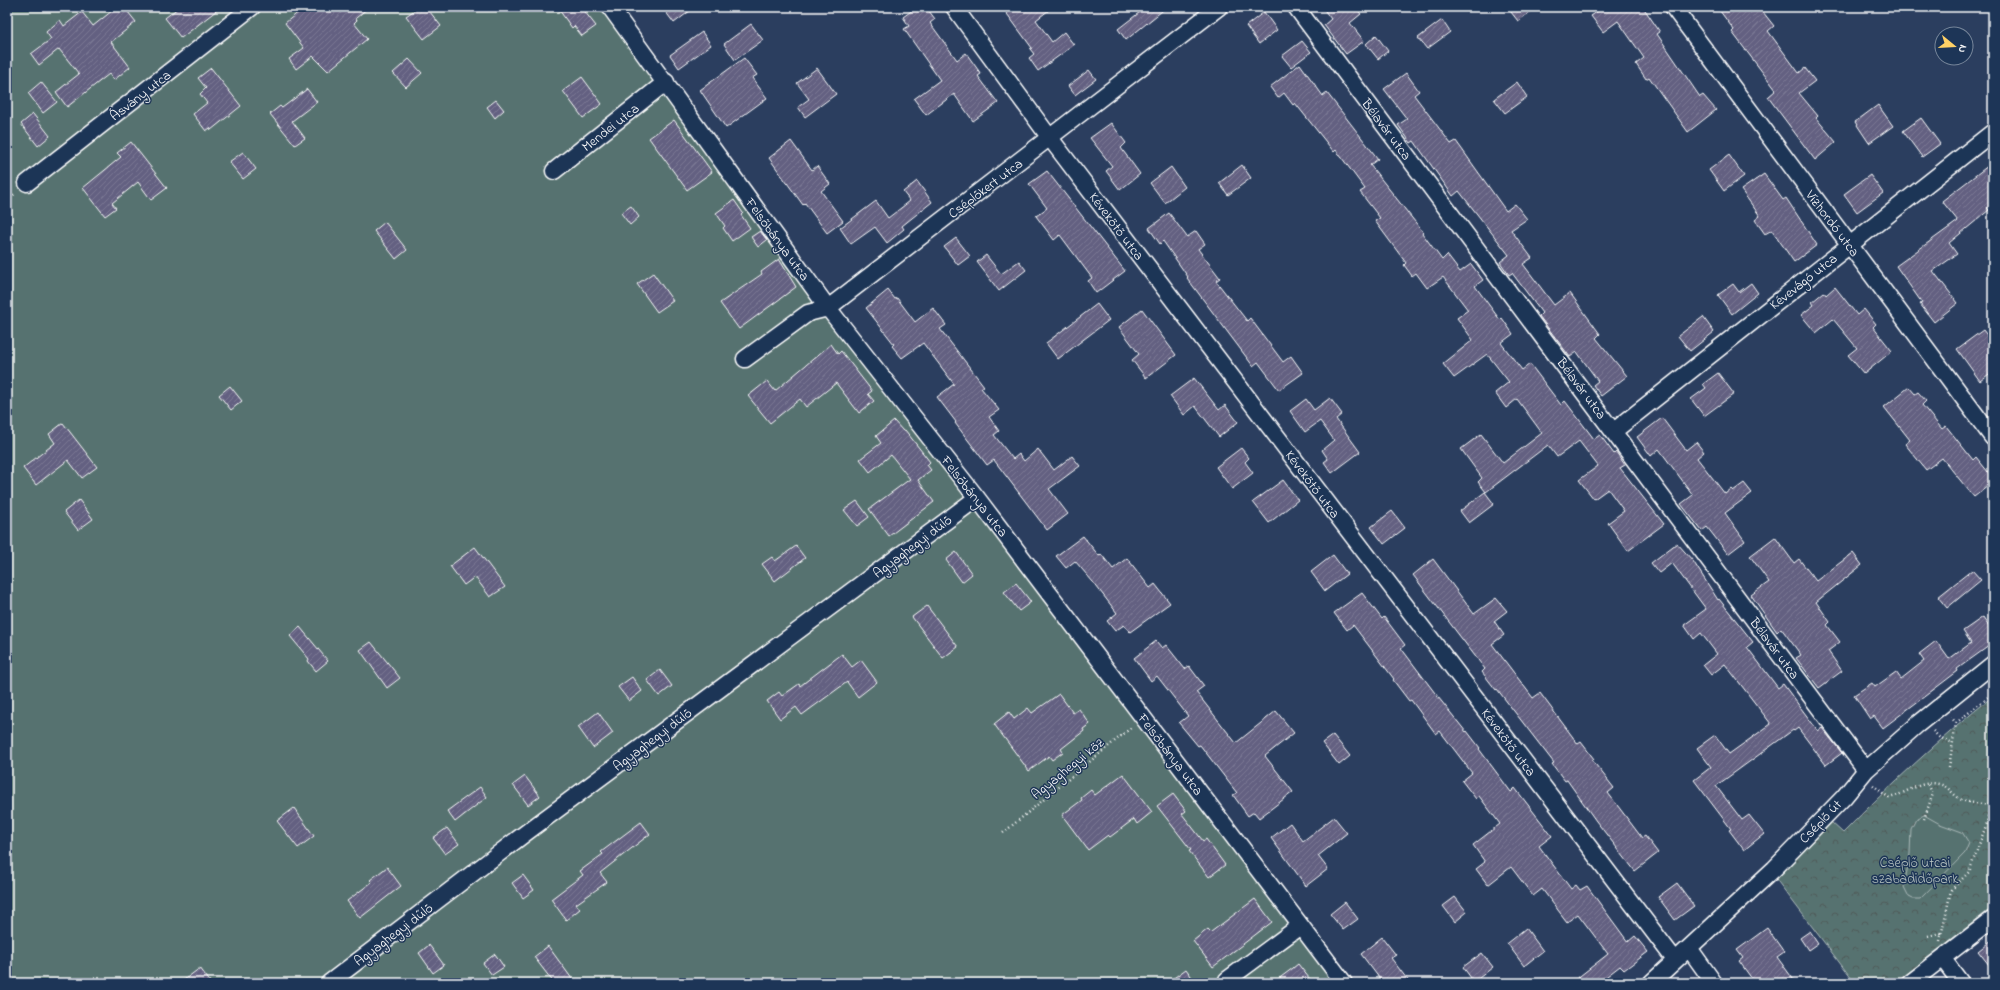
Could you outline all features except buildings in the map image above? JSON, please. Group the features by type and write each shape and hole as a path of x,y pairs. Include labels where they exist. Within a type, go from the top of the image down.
{"street":[{"name":"Ásvány utca","path":"27,183 252,7"},
{"name":"Felsőbánya utca","path":"610,7 666,82 828,308 977,498 1344,983"},
{"name":"Kévekötő utca","path":"954,7 1050,138 1675,960"},
{"name":"Cséplőkert utca","path":"745,359 808,313 828,308 1219,7"},
{"name":"Bélavár utca","path":"1296,7 1614,431 1864,772"},
{"name":"Vízhordó utca","path":"1673,7 1993,438"},
{"name":"Mendei utca","path":"554,172 666,82"},
{"name":"Kévevágó utca","path":"1614,431 1849,244 1993,132"},
{"name":"Agyaghegyi dűlő","path":"329,983 527,832 977,498"},
{"name":"Cséplő út","path":"1651,983 1774,868 1844,797 1864,772 1923,720 1993,664"},
{"path":"1910,983 1993,919"},
{"path":"1227,980 1300,926"},
{"path":"1689,948 1714,983"},
{"path":"1938,962 1961,983"}],"path":[{"path":"1949,767 1956,723 1993,693"},
{"path":"1942,705 1956,723"},
{"name":"Agyaghegyi köz","path":"1003,833 1144,718"},
{"path":"1923,720 1939,737 1953,743"},
{"path":"1864,772 1887,798 1897,796 1912,788 1928,784 1943,785 1962,800 1993,806"},
{"path":"1924,819 1933,794 1928,784"},
{"path":"1938,962 1941,933 1951,890 1968,872 1987,823 1993,786"},
{"path":"1928,936 1941,933"}],"green space":[{"path":"7,7 610,7 1344,983 7,983"},
{"name":"Cséplő utcai szabadidőpark","path":"1993,696 1993,907 1895,983 1855,983 1775,878 1831,822 1843,833 1916,762"},
{"path":"1924,815 1940,824 1962,832 1969,843 1965,853 1920,899 1913,899 1909,897 1904,887 1910,854 1911,829 1916,819"}]}
